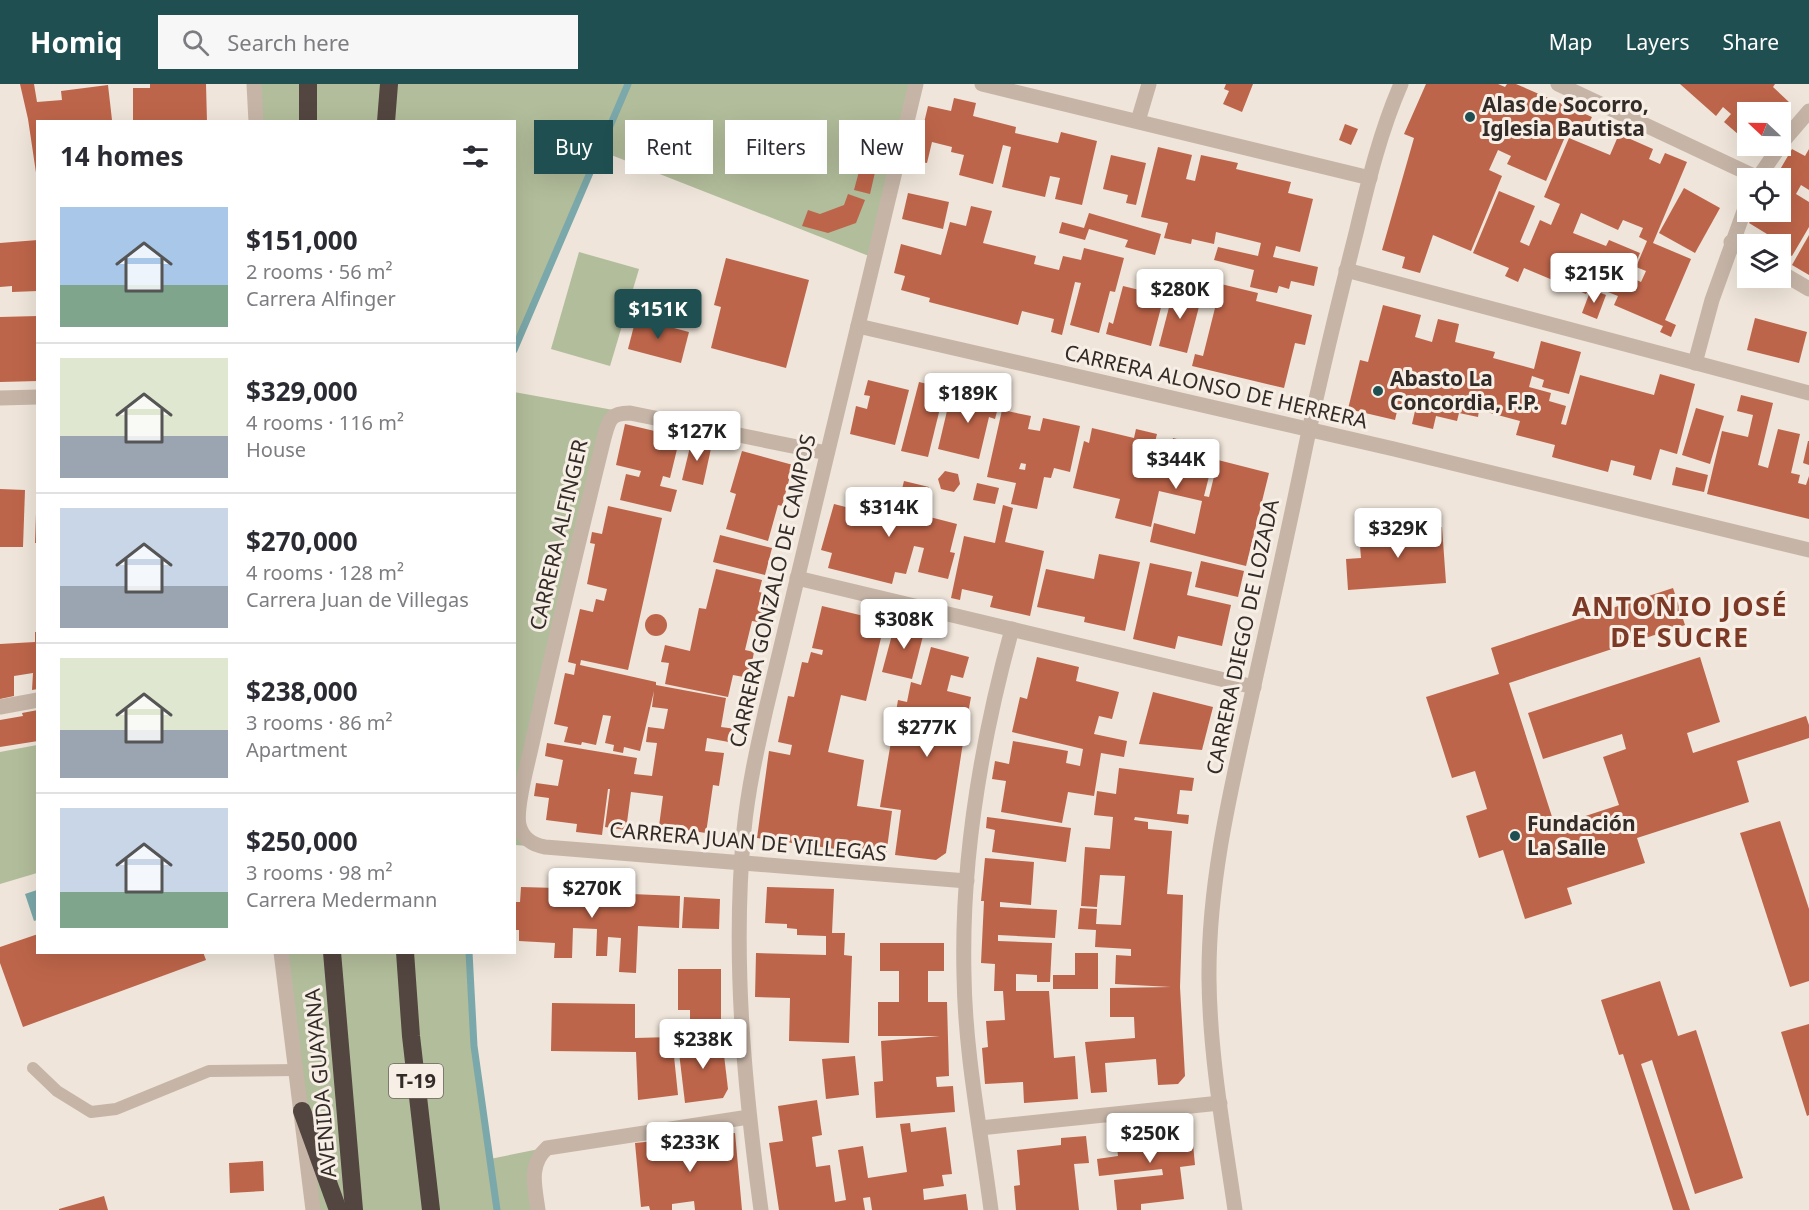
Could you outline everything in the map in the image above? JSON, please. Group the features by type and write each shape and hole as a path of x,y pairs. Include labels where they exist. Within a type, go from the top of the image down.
{"highway":[{"path":"308,84 308,120"},
{"path":"386,120 389,84"},
{"name":"AVENIDA GUAYANA","path":"332,954 354,1210"},
{"name":"T-19","path":"405,954 411,1036 430,1210"},
{"path":"302,1111 338,1210"}],"street":[{"path":"254,84 256,120"},
{"name":"CARRERA GONZALO DE CAMPOS","path":"761,1210 749,1117 740,981 744,830 754,758 916,84"},
{"path":"982,84 1370,178"},
{"path":"1138,121 1149,84"},
{"name":"CARRERA DIEGO DE LOZADA","path":"1235,1210 1213,1047 1209,980 1216,868 1227,804 1325,353 1384,128 1401,84"},
{"path":"1558,84 1737,168"},
{"path":"1791,132 1809,111"},
{"path":"1695,363 1712,300 1739,222"},
{"path":"1731,242 1737,246"},
{"path":"1346,270 1809,393"},
{"path":"1791,278 1809,289"},
{"name":"CARRERA ALONSO DE HERRERA","path":"858,326 1309,430 1809,550"},
{"path":"0,398 36,397"},
{"name":"CARRERA ALFINGER","path":"527,839 519,824 524,783 601,450 608,424 613,416 630,413 827,453"},
{"path":"797,578 1254,687"},
{"path":"991,1210 971,1062 964,977 964,924 976,791 984,741 1012,629"},
{"path":"0,707 36,700"},
{"name":"CARRERA JUAN DE VILLEGAS","path":"527,839 545,848 967,881"},
{"path":"281,954 313,1210"},
{"path":"980,1128 1220,1103"},
{"path":"538,1210 535,1165 539,1156 547,1148 749,1117"}],"lane":[{"path":"33,1068 57,1091 91,1112 116,1108 209,1071 297,1070"}],"green space":[{"path":"254,84 916,84 907,120 839,120 839,174 894,174 874,258 660,174 713,174 713,120 625,120 625,160 613,156 613,120 534,120 534,174 591,174 516,348 516,120 256,120"},
{"path":"579,252 639,269 610,366 551,349"},
{"path":"516,392 630,413 613,416 519,824 545,847 516,845"},
{"path":"36,745 36,873 0,884 0,752"},
{"path":"281,954 469,954 474,1046 490,1159 559,1145 539,1156 538,1210 313,1210"}],"water":[{"path":"36,890 36,920 34,921 25,894"}],"building":[{"path":"20,84 34,84 37,102 62,100 61,91 108,85 112,120 36,120 36,173"},
{"path":"150,84 206,84 207,120 133,120 133,88 150,88"},
{"path":"1226,84 1253,84 1242,112 1223,104 1229,91 1224,89"},
{"path":"1426,84 1498,84 1505,87 1507,84 1516,84 1592,117 1586,129 1571,123 1546,181 1507,164 1511,156 1498,150 1489,170 1502,176 1471,251 1433,235 1420,273 1402,268 1405,257 1382,250 1414,138 1404,134"},
{"path":"1680,84 1775,84 1773,87 1789,102 1737,102 1737,133 1724,122 1731,114 1723,107 1716,116"},
{"path":"954,98 976,103 973,116 1016,127 1015,133 1058,143 1061,132 1097,141 1082,205 1055,199 1060,178 1050,176 1045,197 1002,187 1011,147 1003,145 993,184 959,175 964,155 951,152 952,147 932,142 927,163 925,163 925,120 928,106 951,111"},
{"path":"1345,124 1358,129 1351,145 1339,140"},
{"path":"1619,134 1653,149 1649,159 1660,164 1665,153 1687,162 1653,243 1691,259 1665,320 1676,325 1671,337 1660,332 1663,326 1614,305 1618,296 1590,285 1586,294 1524,268 1518,282 1505,276 1509,268 1473,253 1499,191 1535,206 1520,242 1529,246 1540,220 1551,225 1560,204 1544,197 1569,138 1610,155","holes":["1581,213 1618,230 1623,220 1643,228 1639,237 1647,241 1636,267 1646,271 1641,282 1630,277 1640,253 1609,240 1606,246 1573,233"]},
{"path":"1158,147 1192,155 1186,179 1195,181 1201,155 1238,163 1236,169 1291,182 1288,193 1313,199 1300,252 1276,246 1273,257 1318,267 1314,286 1291,281 1289,289 1279,286 1277,293 1250,287 1254,270 1214,260 1218,247 1258,256 1261,243 1216,232 1214,244 1192,239 1191,244 1164,238 1168,223 1141,217"},
{"path":"1792,149 1805,156 1809,149 1809,190 1801,185 1796,194 1809,202 1809,227 1792,256 1791,234 1767,234 1749,223 1791,222 1791,168 1781,168 1788,156 1791,156"},
{"path":"1111,155 1146,163 1136,205 1126,203 1128,195 1103,189"},
{"path":"858,174 875,174 870,194 854,190"},
{"path":"1684,188 1720,208 1695,253 1659,233"},
{"path":"908,193 949,202 943,229 902,219"},
{"path":"848,194 865,200 856,223 828,233 802,226 808,210 820,214 844,205"},
{"path":"971,206 992,211 983,243 1036,256 1034,264 1059,270 1063,256 1081,260 1084,248 1124,258 1115,292 1110,291 1099,333 1070,325 1081,283 1075,282 1062,335 1051,332 1054,319 1022,311 1018,325 929,302 930,298 901,290 905,276 894,273 901,244 941,255 950,222 966,226"},
{"path":"1089,213 1161,234 1155,255 1125,247 1128,240 1089,229 1085,240 1059,233 1062,222 1084,228"},
{"path":"1809,235 1809,275 1792,265"},
{"path":"36,240 36,291 12,292 12,286 0,287 0,243"},
{"path":"726,258 809,280 786,368 711,348 721,307 714,305"},
{"path":"1221,284 1258,293 1256,301 1312,315 1305,345 1295,343 1284,388 1192,366 1195,354 1203,356"},
{"path":"1123,286 1164,296 1151,346 1106,334 1109,322 1113,324"},
{"path":"1174,288 1202,295 1187,353 1159,346"},
{"path":"1591,289 1606,295 1597,319 1582,313"},
{"path":"1383,305 1421,315 1415,337 1432,342 1438,319 1459,324 1455,342 1495,352 1493,358 1534,369 1541,341 1581,352 1569,394 1542,387 1544,380 1532,376 1529,387 1551,393 1549,401 1566,406 1561,424 1566,425 1580,375 1654,395 1660,374 1695,384 1677,454 1660,449 1651,480 1633,475 1635,466 1611,460 1608,472 1552,457 1555,445 1516,435 1520,421 1479,410 1478,417 1459,413 1457,421 1436,416 1433,429 1412,424 1415,411 1398,407 1395,420 1348,409 1360,360 1368,362"},
{"path":"36,316 36,381 0,382 0,317"},
{"path":"636,318 689,332 681,363 628,349"},
{"path":"1755,318 1807,332 1799,363 1747,350"},
{"path":"868,380 909,390 895,445 850,434 856,406 867,409 870,396 864,395"},
{"path":"919,382 945,388 928,457 901,451"},
{"path":"983,392 1001,396 995,419 989,417 979,459 938,449 951,394 981,401"},
{"path":"1741,395 1773,403 1758,465 1768,468 1778,429 1800,434 1791,473 1800,475 1798,483 1806,485 1809,476 1809,519 1707,494 1722,431 1748,437 1753,415 1737,411"},
{"path":"1696,408 1724,416 1710,464 1682,455"},
{"path":"1002,410 1031,416 1028,429 1040,431 1043,418 1080,426 1070,472 1054,468 1051,478 1044,477 1037,509 1011,504 1016,483 987,477","holes":["1021,463 1026,464 1025,470 1019,469"]},
{"path":"625,424 680,437 670,478 663,476 660,486 677,490 671,512 620,500 626,474 639,477 641,471 616,465"},
{"path":"1092,428 1134,438 1136,429 1157,434 1154,446 1170,450 1173,438 1216,449 1204,496 1209,497 1218,460 1269,473 1246,566 1150,542 1154,523 1195,534 1202,501 1159,491 1151,527 1115,518 1120,499 1073,488 1084,441 1089,443"},
{"path":"692,439 712,444 703,485 682,480"},
{"path":"1809,441 1809,465 1803,463"},
{"path":"742,451 793,465 782,506 778,505 768,541 726,529 736,494 730,492"},
{"path":"1676,467 1708,475 1704,492 1672,485"},
{"path":"945,471 958,474 960,484 954,492 941,489 938,479"},
{"path":"904,481 929,487 924,509 915,507 912,520 920,523 922,515 957,524 950,552 955,553 948,579 918,572 924,548 914,546 906,574 895,572 892,584 828,568 832,553 821,550 834,504 877,515 884,489 901,493"},
{"path":"977,483 999,488 995,504 973,500"},
{"path":"0,489 25,490 23,547 0,547"},
{"path":"1003,505 1013,508 1005,542 1044,551 1030,616 990,607 993,596 962,589 960,600 951,598 964,536 995,543"},
{"path":"608,506 662,518 628,670 581,660 580,665 656,682 656,685 726,698 721,727 736,729 734,743 707,738 705,751 724,753 719,786 713,785 706,833 659,826 663,796 631,792 626,830 605,827 610,789 608,789 602,835 576,832 577,824 546,820 549,798 534,796 536,783 558,786 563,760 545,756 547,743 637,758 634,774 652,776 657,743 646,742 648,727 664,729 668,709 652,707 654,691 640,751 624,747 623,753 613,751 614,745 605,743 611,716 603,715 596,745 564,742 568,727 554,724 565,673 574,675 576,664 568,662 580,609 593,612 596,599 604,601 607,589 587,584 595,544 590,543 592,532 602,534"},
{"path":"1442,527 1446,583 1348,590 1346,559 1361,558 1359,533"},
{"path":"720,535 772,548 765,575 713,562"},
{"path":"1099,554 1140,562 1125,631 1084,622 1085,617 1037,607 1046,569 1094,579"},
{"path":"1201,561 1244,571 1238,597 1195,587"},
{"path":"1150,563 1192,572 1187,595 1231,605 1222,646 1178,636 1175,649 1133,639"},
{"path":"716,569 762,580 759,592 770,595 763,623 752,621 745,650 754,652 749,678 733,675 728,697 665,684 669,663 661,662 665,645 690,651 699,608 706,609"},
{"path":"1673,588 1685,625 1509,683 1555,826 1619,805 1603,757 1626,749 1622,734 1543,759 1528,713 1700,657 1720,722 1687,733 1693,753 1806,716 1809,738 1737,761 1749,802 1637,838 1645,863 1567,888 1572,904 1525,919 1503,850 1479,858 1466,816 1487,809 1475,771 1452,778 1426,697 1499,674 1491,648"},
{"path":"822,606 885,621 866,701 841,695 828,752 864,760 857,806 892,811 886,856 757,838 769,751 790,755 792,745 778,742 788,696 794,697 802,662 808,663 811,652 822,655 823,650 812,648"},
{"path":"656,614 664,617 667,625 664,633 656,636 648,633 645,625 648,617"},
{"path":"896,620 925,628 912,679 882,672"},
{"path":"36,632 36,689 32,690 33,673 14,676 14,696 0,699 0,644 35,642"},
{"path":"931,647 969,657 963,678 951,675 947,691 971,697 946,853 936,860 895,855 901,810 880,807 898,700 907,702 911,682 921,685"},
{"path":"1037,657 1079,667 1076,681 1119,692 1112,719 1099,716 1094,734 1127,741 1124,757 1101,753 1094,796 1068,792 1062,823 1001,812 1006,781 992,779 995,761 1009,764 1013,741 1068,751 1066,763 1080,766 1083,749 1012,732 1020,697 1027,699"},
{"path":"1153,692 1213,707 1202,750 1139,744"},
{"path":"36,710 36,741 0,747 0,720 23,716 22,713"},
{"path":"1119,768 1194,778 1192,791 1180,790 1177,814 1189,815 1188,824 1135,817 1134,820 1148,822 1148,829 1172,831 1167,894 1183,895 1180,987 1185,1076 1178,1084 1158,1085 1156,1059 1105,1063 1107,1092 1091,1093 1085,1042 1135,1038 1134,1017 1110,1017 1110,988 1171,987 1115,984 1116,955 1131,956 1131,949 1095,947 1096,930 1078,929 1080,908 1097,909 1096,924 1121,925 1125,876 1100,875 1097,907 1081,906 1085,847 1110,849 1113,817 1094,815 1097,791 1116,794"},
{"path":"987,817 1071,828 1066,862 992,852 995,830 986,828"},
{"path":"1780,821 1809,909 1809,981 1790,987 1740,833"},
{"path":"985,858 1034,862 1031,905 1000,902 1000,907 1057,910 1055,938 998,935 998,941 1052,943 1050,982 1037,982 1037,975 1016,974 1016,991 1049,991 1054,1058 1075,1056 1078,1099 1024,1103 1023,1082 985,1084 982,1048 988,1047 986,1021 1005,1020 1003,991 994,991 995,964 981,963 984,901 981,901"},
{"path":"521,887 557,888 557,891 680,896 679,928 638,926 636,973 619,972 621,938 608,937 607,956 596,956 597,929 573,928 572,958 554,958 555,943 519,941 519,930 516,930 516,902 520,902"},
{"path":"767,887 834,889 832,933 845,933 844,955 852,956 849,1043 789,1041 790,998 755,997 756,953 826,955 826,936 797,935 797,929 787,928 787,924 765,923"},
{"path":"684,897 720,899 719,929 682,928"},
{"path":"36,935 36,954 204,954 206,960 23,1027 0,963 0,947"},
{"path":"880,943 944,943 944,971 928,971 928,1002 947,1002 949,1076 936,1077 937,1087 953,1086 955,1112 876,1118 874,1082 883,1081 881,1041 940,1036 878,1036 878,1002 899,1002 899,971 880,971"},
{"path":"1075,953 1098,953 1098,989 1053,989 1053,975 1075,975"},
{"path":"678,969 721,969 721,1030 690,1029 690,1010 678,1010"},
{"path":"1660,981 1678,1036 1696,1030 1743,1178 1695,1194 1652,1060 1641,1064 1690,1210 1673,1210 1623,1054 1619,1055 1601,1000"},
{"path":"552,1003 635,1004 635,1038 672,1037 678,1095 638,1100 636,1052 551,1051"},
{"path":"1809,1024 1809,1115 1807,1116 1781,1032"},
{"path":"722,1038 728,1089 723,1098 685,1103 678,1044"},
{"path":"855,1056 859,1095 826,1099 822,1059"},
{"path":"817,1100 822,1135 812,1137 816,1167 830,1165 835,1202 846,1200 838,1150 863,1146 868,1178 907,1172 900,1124 910,1123 911,1132 946,1127 952,1174 942,1175 944,1186 923,1189 924,1200 966,1194 968,1210 872,1210 870,1197 863,1198 865,1210 779,1210 769,1143 783,1141 778,1106"},
{"path":"1191,1123 1195,1165 1180,1167 1184,1199 1141,1204 1141,1210 1117,1210 1114,1180 1163,1175 1162,1169 1099,1176 1097,1159 1118,1156 1115,1131"},
{"path":"735,1133 742,1210 695,1210 694,1201 672,1204 672,1210 650,1210 649,1206 641,1207 635,1143"},
{"path":"1086,1136 1089,1163 1074,1164 1079,1210 1016,1210 1014,1186 1020,1185 1017,1150 1061,1145 1061,1138"},
{"path":"263,1161 264,1191 230,1193 229,1163"},
{"path":"104,1196 108,1210 59,1210 59,1209"}],"waterway":[{"path":"516,345 628,84"},
{"path":"469,954 474,1046 497,1210"}],"place":[{"name":"Alas de Socorro, Iglesia Bautista","path":"1470,117"},
{"name":"Abasto La Concordia, F.P.","path":"1378,391"},
{"name":"Fundación La Salle","path":"1515,836"}],"district":[{"name":"ANTONIO JOSÉ DE SUCRE","path":"1680,622"}]}
